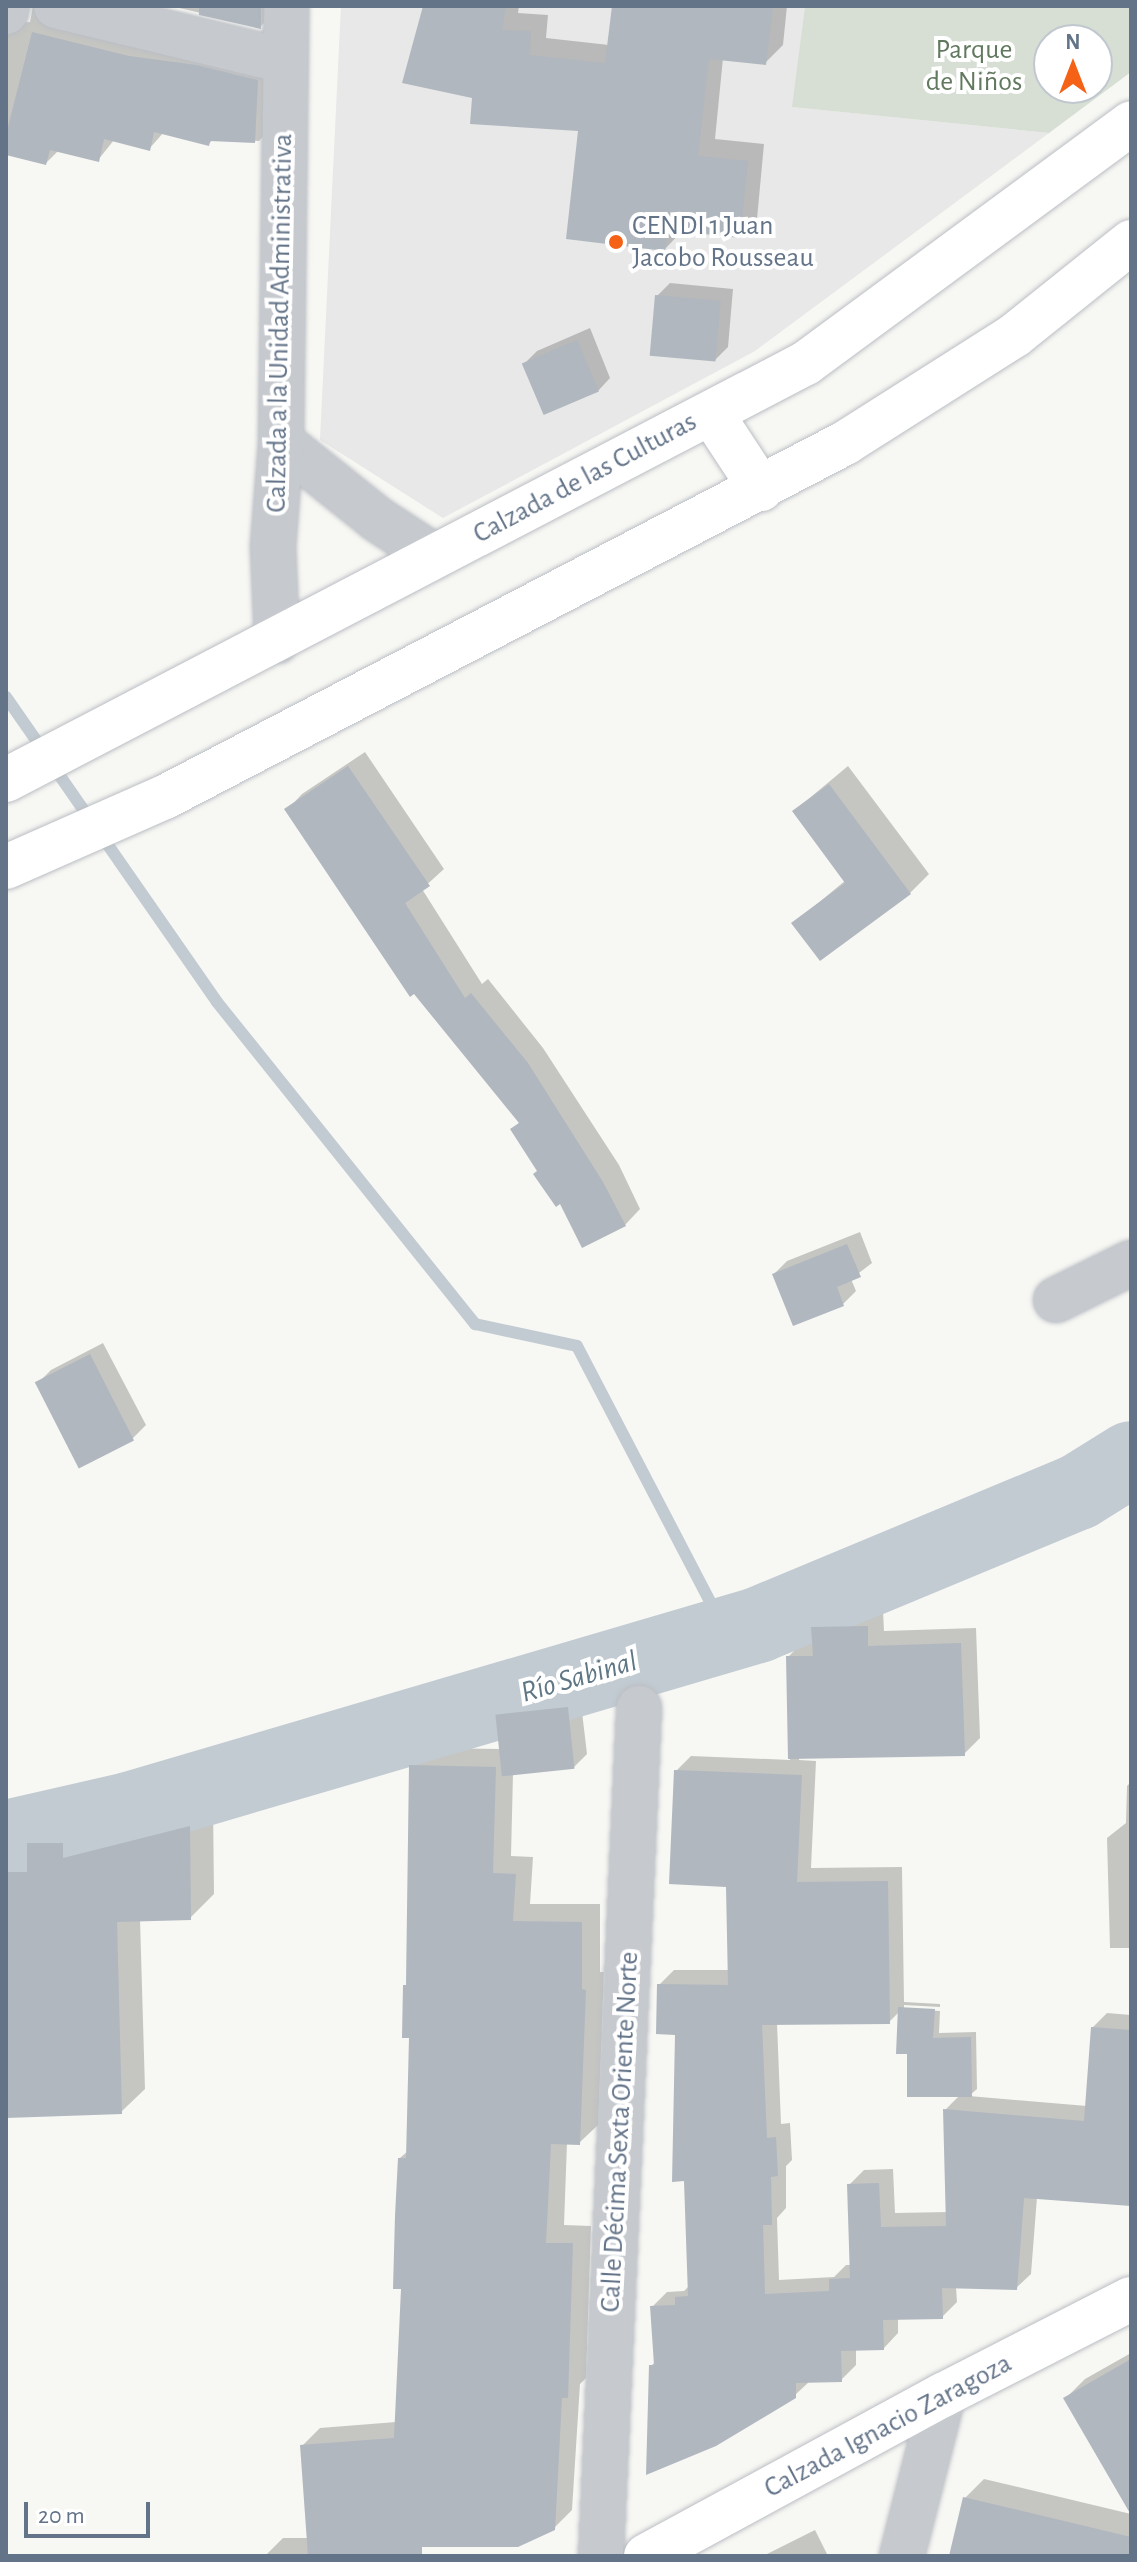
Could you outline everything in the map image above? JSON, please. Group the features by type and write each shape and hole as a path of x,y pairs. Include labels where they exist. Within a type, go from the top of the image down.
{"main road":[{"name":"Calzada de las Culturas","path":"12,778 806,363 1131,123"},
{"path":"6,867 67,843 165,797 845,443 1015,335 1131,242"},
{"path":"711,413 761,489"},
{"name":"Calzada Ignacio Zaragoza","path":"646,2556 943,2395 1131,2299"}],"street":[{"path":"56,6 285,61"},
{"name":"Calzada a la Unidad Administrativa","path":"277,641 273,547 281,442 286,6"},
{"path":"281,442 377,519 435,557"},
{"path":"1056,1300 1131,1263"},
{"name":"Calle Décima Sexta Oriente Norte","path":"601,2556 639,1708"},
{"path":"902,2556 943,2395"}],"shaded area":[{"name":"CENDI 1 Juan Jacobo Rousseau","path":"341,6 805,6 793,107 1049,133 755,351 443,518 320,440"}],"green space":[{"name":"Parque de Niños","path":"805,6 1131,6 1131,72 1113,85 1113,24 1033,24 1033,104 1088,104 1049,133 792,107"}],"building":[{"path":"199,6 261,6 261,29 199,15"},
{"path":"423,6 506,6 502,30 531,31 530,55 605,63 612,6 773,6 766,65 709,59 698,156 748,161 740,238 668,230 665,251 566,239 578,131 470,124 472,98 402,83"},
{"path":"32,32 129,56 197,65 258,80 255,143 210,141 209,146 154,132 150,151 104,139 99,162 50,150 46,165 6,155 6,135"},
{"path":"655,295 721,301 715,362 650,356"},
{"path":"577,340 599,392 544,415 522,363"},
{"path":"348,766 430,886 405,903 465,998 471,993 528,1063 603,1182 626,1226 582,1248 560,1204 556,1207 533,1174 537,1171 510,1129 519,1123 414,994 410,997 284,809"},
{"path":"829,784 911,894 820,961 791,923 845,883 792,811"},
{"path":"847,1244 861,1277 837,1287 844,1306 793,1326 772,1274"},
{"path":"90,1354 134,1440 79,1469 35,1382"},
{"path":"868,1626 868,1646 961,1643 965,1756 788,1759 786,1656 813,1656 811,1627"},
{"path":"568,1707 574,1769 502,1776 495,1715"},
{"path":"409,1765 496,1767 493,1873 516,1874 513,1921 582,1922 582,1989 586,1990 580,2145 551,2144 546,2243 573,2243 568,2398 562,2398 555,2530 518,2547 422,2547 422,2556 308,2556 300,2445 394,2438 401,2289 393,2289 395,2216 398,2158 406,2158 409,2038 402,2038 403,1985 406,1985"},
{"path":"674,1770 802,1775 797,1882 888,1881 890,2024 762,2025 767,2138 776,2137 778,2176 771,2177 772,2225 763,2225 765,2294 829,2291 829,2279 850,2278 847,2184 879,2183 881,2227 946,2226 943,2109 1084,2121 1091,2027 1131,2030 1131,2206 1024,2198 1017,2290 942,2288 943,2319 883,2320 884,2350 841,2351 842,2382 796,2383 796,2398 716,2446 646,2475 649,2365 654,2365 650,2306 675,2305 675,2297 688,2296 684,2181 672,2182 675,2035 656,2034 657,1984 728,1985 726,1887 669,1884"},
{"path":"190,1826 191,1920 117,1922 122,2114 6,2118 6,1872 27,1872 27,1843 63,1843 63,1858"},
{"path":"898,2007 935,2009 933,2038 971,2037 972,2097 907,2097 907,2054 896,2054"},
{"path":"1131,2359 1131,2515 1063,2398"},
{"path":"963,2497 1131,2537 1131,2556 949,2556"}],"waterway":[{"path":"6,697 43,750"},
{"path":"53,766 217,1002 475,1324 577,1346 727,1634"},
{"name":"Río Sabinal","path":"6,1838 129,1810 758,1625 1078,1492 1131,1459"}],"place":[{"name":"CENDI 1 Juan Jacobo Rousseau","path":"616,242"}]}
